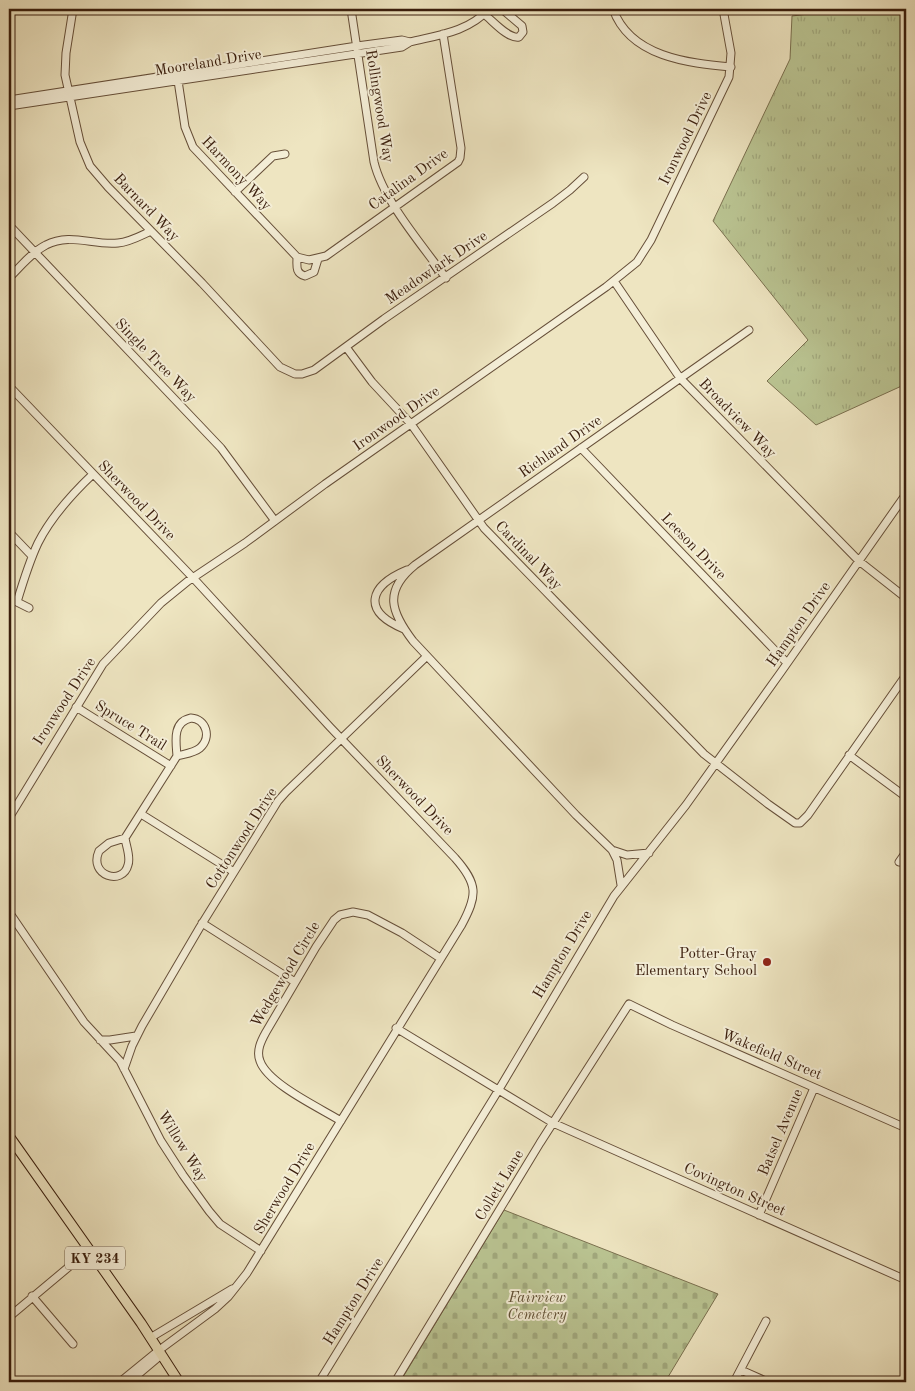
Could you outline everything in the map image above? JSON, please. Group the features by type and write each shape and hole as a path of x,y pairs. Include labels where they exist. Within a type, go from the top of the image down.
{"main road":[{"name":"KY 234","path":"9,1136 179,1382"}],"street":[{"path":"9,10 14,9"},
{"name":"Barnard Way","path":"73,9 65,61 69,94 80,142 90,166 276,364 288,372 301,374"},
{"name":"Rollingwood Way","path":"351,9 376,171 382,187 395,207 446,278"},
{"path":"487,11 509,34 519,37 523,32 522,26 502,9"},
{"path":"613,9 620,25 625,31 638,42 654,50 680,60 731,67"},
{"name":"Ironwood Drive","path":"9,818 103,664 154,609 193,578 634,266 646,249 727,83 731,67 730,46 723,9"},
{"name":"Mooreland Drive","path":"9,106 69,94 358,50 402,40 410,42 463,28 487,11"},
{"name":"Catalina Drive","path":"318,258 326,256 455,166 460,158 460,142 443,34"},
{"name":"Harmony Way","path":"178,77 185,127 190,142 197,152 297,257 297,270 300,273 305,276 314,272 318,258"},
{"name":"Mooreland Drive","path":"9,100 69,94"},
{"path":"235,192 273,156 285,154"},
{"name":"Meadowlark Drive","path":"301,374 314,370 384,319 553,203 584,177"},
{"name":"Single Tree Way","path":"9,224 221,448 275,521"},
{"path":"9,278 36,253 47,245 62,239 105,244 119,243 134,239 151,231"},
{"path":"297,257 309,260 318,258"},
{"name":"Broadview Way","path":"614,281 680,378 859,561 906,598"},
{"name":"Richland Drive","path":"404,629 394,608 394,592 397,584 408,570 749,330"},
{"name":"Cardinal Way","path":"346,347 372,382 411,424 478,520 598,647 715,763 768,804 799,824 808,815 849,755"},
{"name":"Sherwood Drive","path":"9,386 193,578 455,858 471,879 474,895 461,926 396,1028 261,1251 228,1297 160,1353"},
{"name":"Leeson Drive","path":"581,448 787,664"},
{"path":"17,602 32,556 42,536 57,514 93,474"},
{"name":"Hampton Drive","path":"319,1382 498,1091 621,885 649,854 787,664 906,494"},
{"path":"9,532 32,556"},
{"path":"408,570 383,583 378,590 376,598 378,609 383,617 404,629 576,815 612,850 617,860 621,885"},
{"path":"9,598 29,608"},
{"name":"Cottonwood Drive","path":"124,1069 136,1036 202,923 282,796 428,656"},
{"path":"906,674 849,755 906,797"},
{"name":"Spruce Trail","path":"76,707 171,766"},
{"path":"125,838 129,858 128,866 117,876 106,875 97,864 99,851 109,843 125,838 141,814 177,756 175,740 179,725 186,719 199,720 206,728 203,744 197,750 177,756"},
{"path":"141,814 234,872"},
{"path":"612,850 627,856 649,854"},
{"path":"899,862 906,852"},
{"name":"Willow Way","path":"9,912 84,1022 120,1061 162,1141 183,1175 209,1211 220,1224 261,1251"},
{"name":"Wedgewood Circle","path":"341,1121 272,1078 260,1062 260,1044 295,982 334,920 340,915 349,912 361,912 368,915 402,933 440,958"},
{"path":"202,923 295,982"},
{"name":"Wakefield Street","path":"629,1004 672,1025 906,1128"},
{"name":"Collett Lane","path":"395,1382 552,1123 629,1004"},
{"name":"Covington Street","path":"396,1028 552,1123 906,1280"},
{"path":"100,1040 136,1036"},
{"name":"Batsel Avenue","path":"759,1215 814,1088"},
{"path":"9,1317 89,1250"},
{"name":"Sherwood Drive","path":"150,1338 235,1288"},
{"path":"32,1296 73,1344"},
{"path":"734,1382 766,1321"},
{"path":"120,1382 160,1353"},
{"path":"129,1382 160,1353"},
{"path":"741,1370 768,1382"}],"green space":[{"path":"849,9 906,9 906,384 816,425 767,381 808,340 713,221 790,59 792,16"},
{"name":"Fairview Cemetery","path":"504,1210 718,1294 665,1382 400,1382"}],"place":[{"name":"Potter-Gray Elementary School","path":"767,962"}]}
